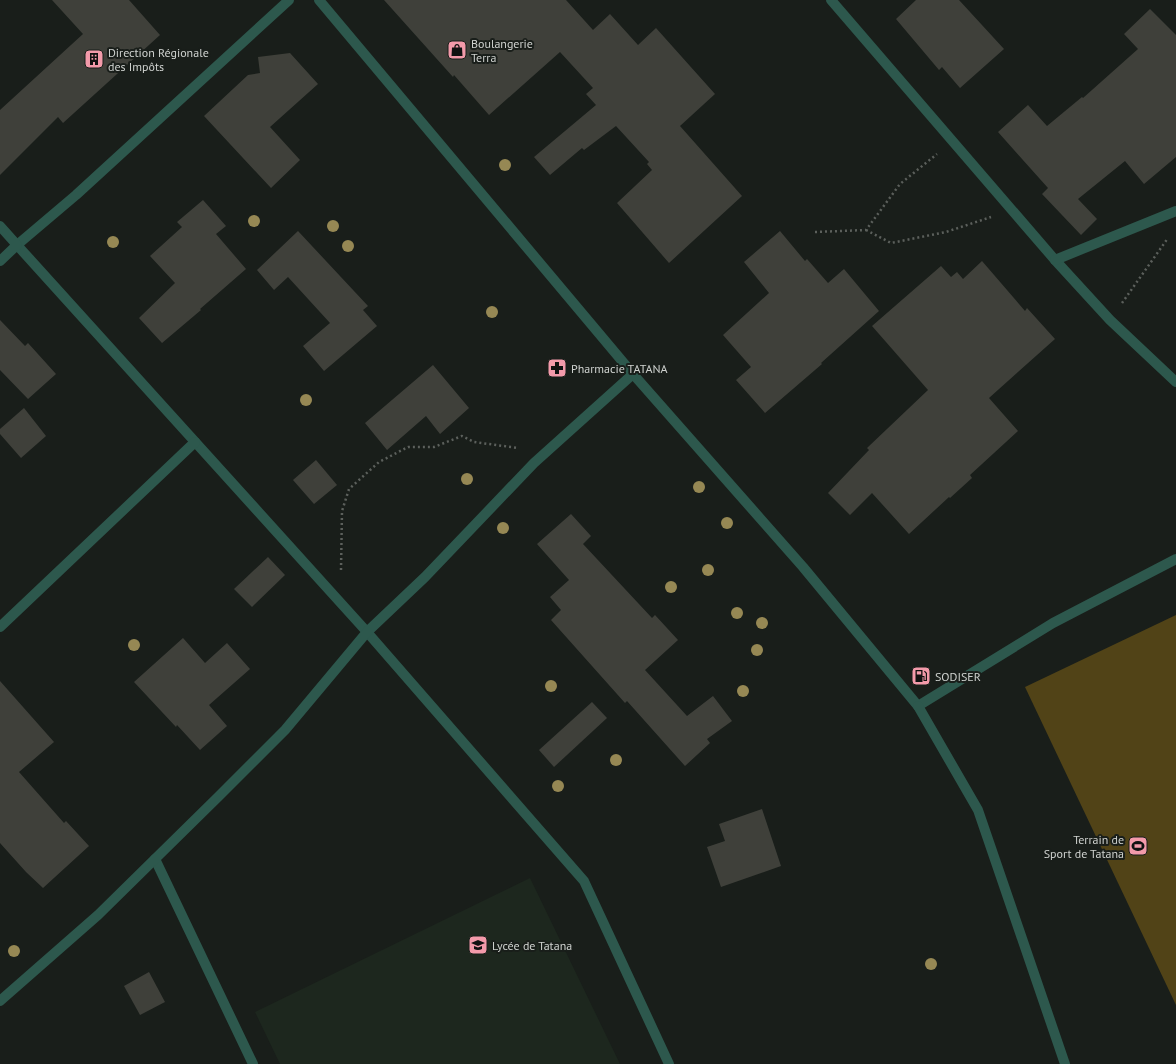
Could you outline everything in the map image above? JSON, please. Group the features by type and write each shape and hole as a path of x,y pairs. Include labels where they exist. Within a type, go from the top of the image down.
{"street":[{"path":"0,261 82,190 289,0"},
{"path":"319,0 633,374 803,567 918,706 978,810 1064,1064"},
{"path":"831,0 1055,260 1110,320 1176,382"},
{"path":"1055,260 1176,211"},
{"path":"0,226 367,632 584,881 669,1064"},
{"path":"0,1000 98,915 218,797 285,730 367,632 425,577 534,463 633,374"},
{"path":"0,627 195,442"},
{"path":"918,706 1053,623 1176,559"},
{"path":"155,859 253,1064"}],"path":[{"path":"866,230 900,184 953,141"},
{"path":"815,232 866,230 891,243 946,232 1012,210"},
{"path":"1110,320 1172,233"},
{"path":"340,602 342,511 349,489 380,462 408,448 434,447 462,436 474,442 547,452"}],"shaded area":[{"name":"Terrain de Sport de Tatana","path":"1176,615 1176,1005 1025,687"},
{"name":"Lycée de Tatana","path":"530,878 620,1064 280,1064 255,1012"}],"building":[{"name":"Direction Régionale des Impôts","path":"52,0 129,0 160,35 63,123 58,117 0,175 0,110 83,34"},
{"path":"384,0 566,0 593,30 610,14 638,45 656,28 715,94 680,126 742,196 669,263 617,203 652,170 647,164 649,162 616,126 584,150 582,148 550,175 534,157 596,105 586,94 593,88 560,52 489,115"},
{"path":"916,0 959,0 1004,49 960,88 942,67 939,70 896,19"},
{"path":"1150,9 1176,35 1176,157 1144,184 1125,161 1078,199 1097,219 1081,235 1042,194 1048,188 998,132 1028,105 1047,126 1082,97 1083,98 1138,49 1124,34"},
{"path":"290,53 318,84 270,127 300,160 271,188 204,116 248,75 260,73 258,57"},
{"path":"203,200 226,226 216,234 246,269 162,343 139,318 175,283 150,256 182,227 177,222"},
{"path":"298,231 368,306 363,310 377,326 324,371 303,346 330,323 288,277 274,290 257,270"},
{"path":"780,231 805,261 807,259 828,283 844,269 879,311 821,363 822,364 765,413 736,380 751,367 723,335 769,293 744,262"},
{"path":"982,261 1025,311 1027,308 1055,339 989,398 1018,431 970,475 972,478 909,534 872,493 850,515 828,493 869,450 867,448 928,390 872,326 941,266 951,277 957,272 963,279"},
{"path":"0,320 25,346 28,343 56,374 28,399 0,370"},
{"path":"433,365 469,408 440,434 426,416 387,450 365,423"},
{"path":"24,408 46,436 21,458 0,434 0,429"},
{"path":"316,460 337,485 314,504 293,480"},
{"path":"571,514 591,536 583,544 652,618 655,615 678,640 645,670 687,716 713,696 732,721 707,739 710,743 685,766 627,701 625,703 551,620 561,610 550,597 569,580 537,544"},
{"path":"268,557 285,575 252,607 234,589"},
{"path":"183,638 205,663 227,643 250,669 209,705 227,726 200,750 177,725 176,727 134,682"},
{"path":"0,681 54,742 19,772 64,823 66,821 89,846 43,888 26,872 0,843"},
{"path":"592,702 607,718 554,767 539,750"},
{"path":"762,809 781,866 721,887 707,847 725,841 719,824"},
{"path":"149,972 165,1002 140,1015 124,986"}],"place":[{"name":"Boulangerie Terra","path":"457,50"},
{"name":"Direction Régionale des Impôts","path":"94,59"},
{"name":"Pharmacie TATANA","path":"557,368"},
{"name":"SODISER","path":"921,676"},
{"name":"Terrain de Sport de Tatana","path":"1138,846"},
{"name":"Lycée de Tatana","path":"478,945"}]}
